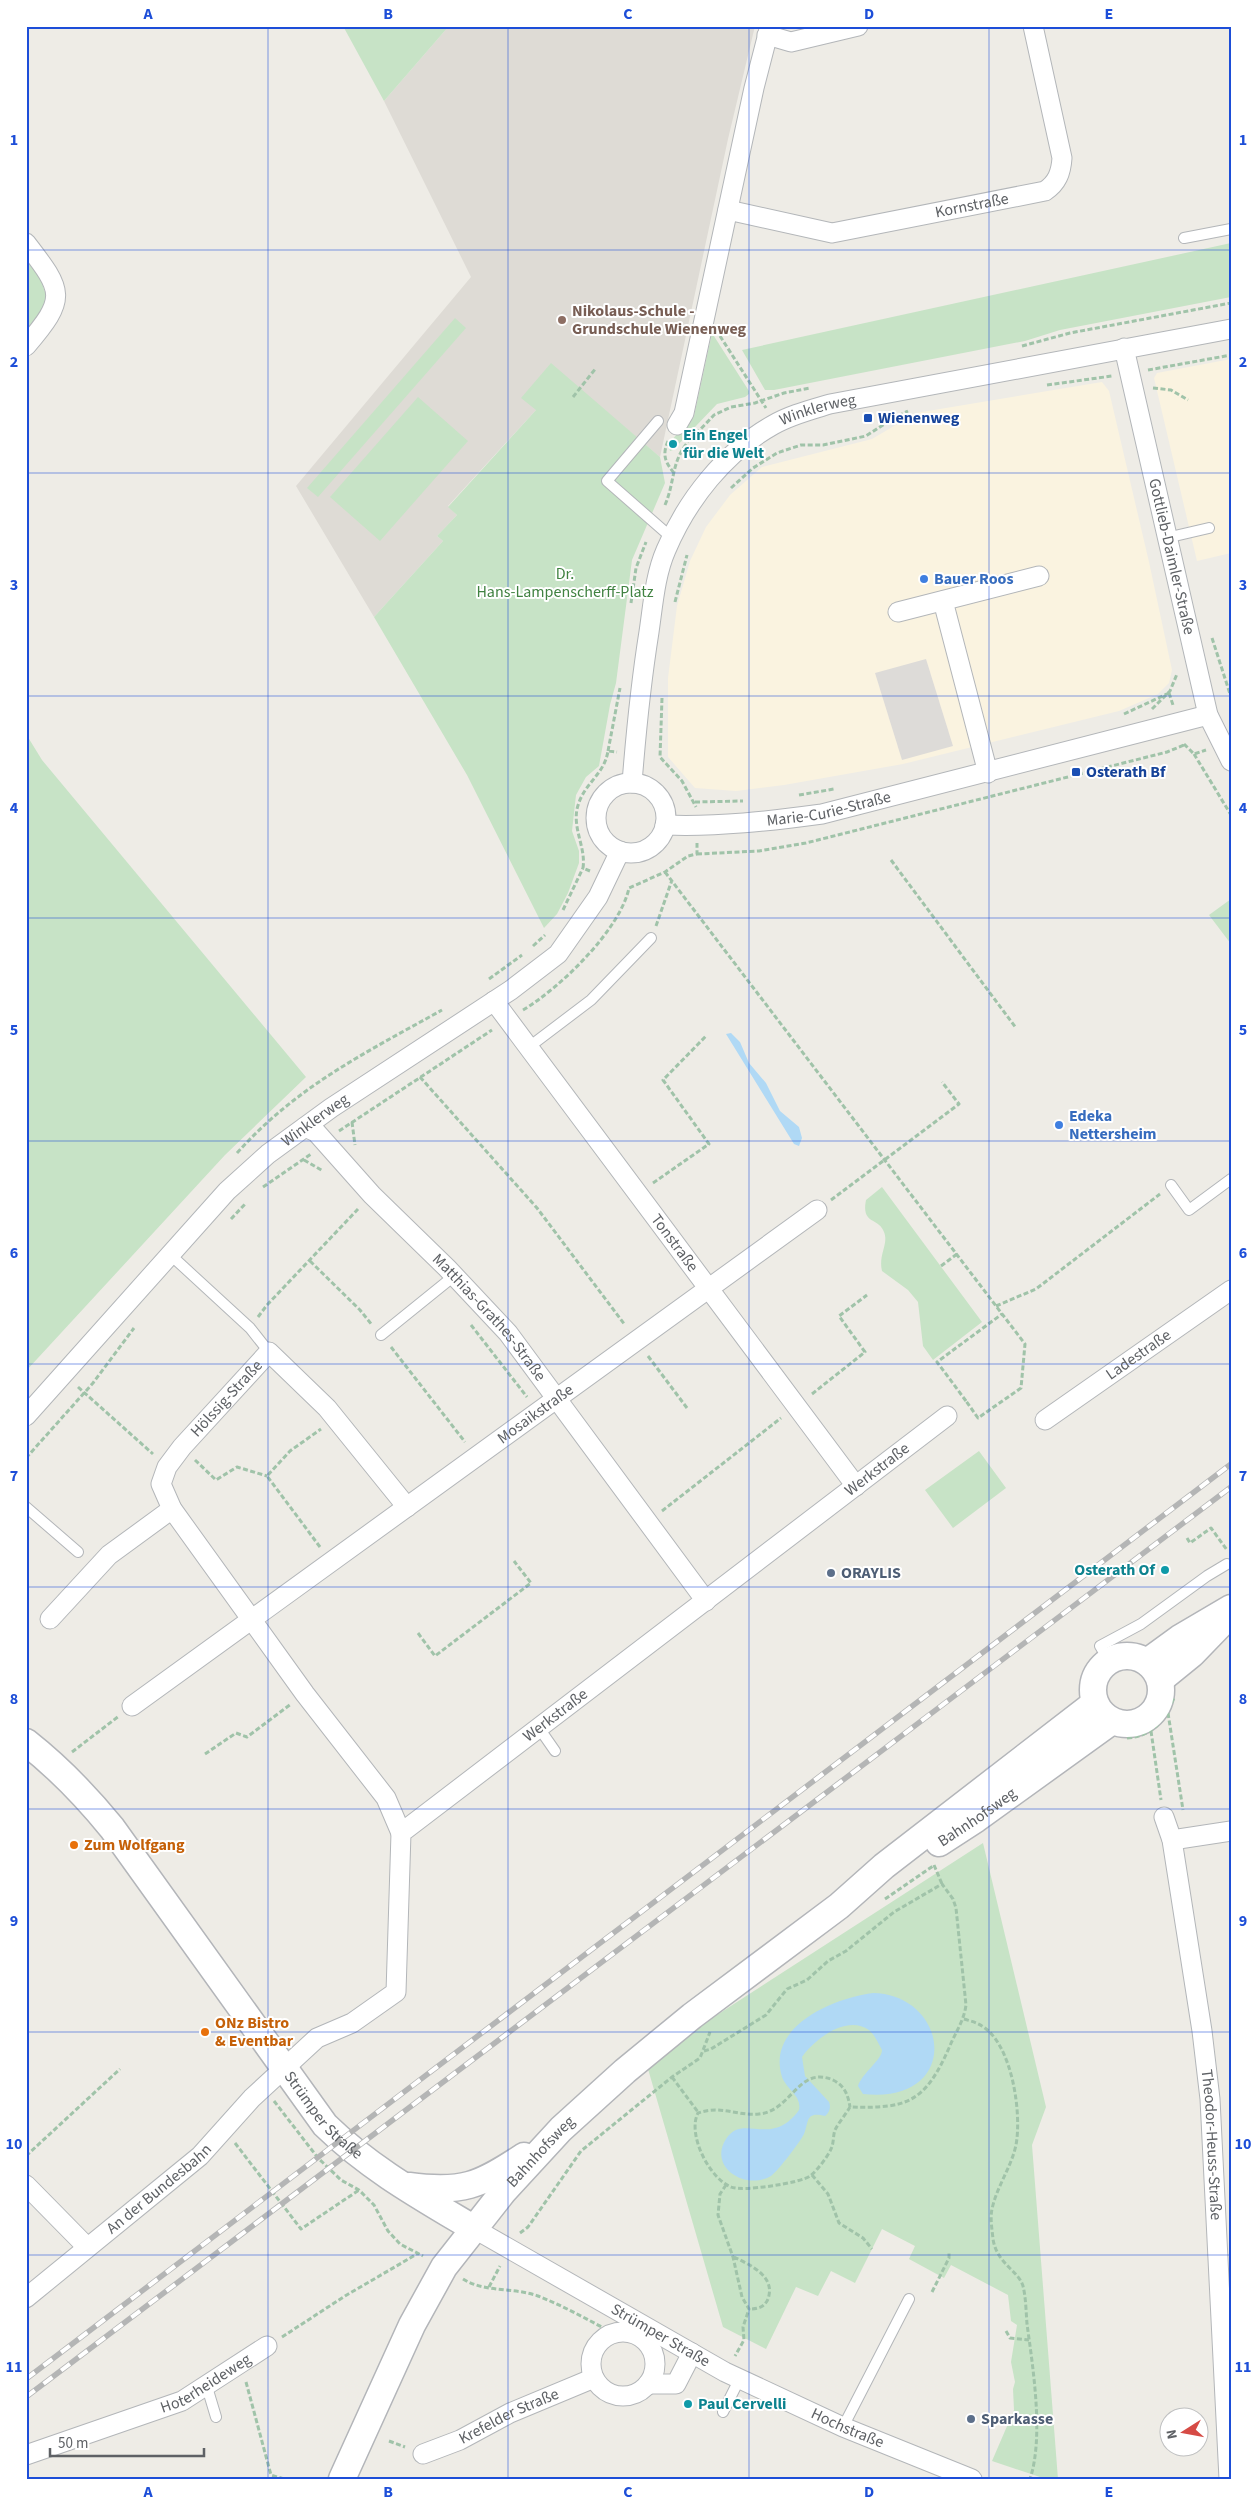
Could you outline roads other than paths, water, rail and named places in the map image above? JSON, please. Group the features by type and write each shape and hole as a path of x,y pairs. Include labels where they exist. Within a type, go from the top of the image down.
{"main road":[{"path":"1154,1671 1180,1638 1231,1608"},
{"path":"1154,1671 1192,1654 1231,1613"},
{"path":"1125,1656 1141,1658 1154,1671 1159,1703 1153,1712 1145,1720 1134,1724 1109,1721 1093,1687 1098,1672 1109,1661 1125,1656"},
{"name":"Bahnhofsweg","path":"342,2479 412,2325 444,2267 473,2228 561,2130 625,2071 692,2016 839,1906 976,1819 1109,1721"},
{"name":"Strümper Straße","path":"26,1742 58,1767 81,1790 112,1828 325,2125 341,2141 383,2174 473,2228"},
{"path":"403,2185 457,2189 483,2182 522,2158 561,2130"}],"street":[{"path":"668,423 684,413 769,31 791,42 858,26"},
{"name":"Kornstraße","path":"728,210 832,233 1045,191 1057,179 1062,170 1062,158 1033,26"},
{"path":"26,243 52,278 56,292 55,308 47,322 26,346"},
{"name":"Winklerweg","path":"632,782 655,589 665,552 681,519 728,458 773,425 802,412 830,404 1231,329"},
{"name":"Gottlieb-Daimler-Straße","path":"1124,348 1208,715 1231,761"},
{"path":"898,612 1039,576"},
{"path":"943,601 988,773"},
{"name":"Marie-Curie-Straße","path":"665,825 698,827 764,822 822,814 988,773 1208,715"},
{"path":"632,782 644,785 658,796 666,812 665,825 662,835 650,847 631,853 620,851 602,837 598,829 597,812 599,804 610,790 620,784 632,782"},
{"name":"Winklerweg","path":"26,1416 226,1191 268,1154 305,1126 511,990 558,954 580,925 620,851"},
{"name":"Tonstraße","path":"494,1001 856,1486"},
{"name":"Matthias-Grathes-Straße","path":"305,1126 316,1132 372,1195 454,1276 508,1333 706,1601"},
{"name":"Mosaikstraße","path":"252,1618 817,1210"},
{"name":"Ladestraße","path":"1045,1420 1231,1290"},
{"name":"Hölssig-Straße","path":"401,1833 386,1798 305,1694 172,1509 161,1484 167,1467 182,1447 269,1352 336,1418 407,1507"},
{"name":"Werkstraße","path":"401,1833 947,1416"},
{"path":"50,1619 110,1555 172,1509"},
{"path":"132,1706 252,1618"},
{"name":"Theodor-Heuss-Straße","path":"1164,1817 1180,1839 1207,2066 1225,2269 1229,2479"},
{"path":"1180,1839 1231,1832"},
{"path":"283,2068 317,2038 352,2023 396,1992 401,1833"},
{"name":"An der Bundesbahn","path":"26,2298 200,2156 283,2068"},
{"path":"26,2185 88,2247"},
{"name":"Strümper Straße","path":"473,2228 733,2375"},
{"path":"615,2334 634,2334 643,2339 650,2347 655,2366 648,2384 632,2395 622,2396 604,2389 594,2378 592,2364 594,2354 605,2338 615,2334"},
{"name":"Hoterheideweg","path":"26,2454 163,2409 207,2387 267,2346"},
{"path":"648,2384 676,2384 692,2352"},
{"name":"Hochstraße","path":"733,2375 844,2427 972,2479"},
{"name":"Krefelder Straße","path":"423,2454 460,2440 517,2410 594,2378"}],"lane":[{"path":"1184,238 1231,229"},
{"path":"668,423 607,481 672,538"},
{"path":"1166,538 1209,528"},
{"path":"529,1047 591,1000 651,938"},
{"path":"1172,1186 1189,1210 1231,1179"},
{"path":"165,1258 175,1259 250,1328 269,1352"},
{"path":"381,1335 454,1276"},
{"path":"26,1507 78,1552"},
{"path":"1109,1661 1100,1646 1141,1624 1229,1559"},
{"path":"539,1728 555,1751"},
{"path":"844,2427 910,2299"},
{"path":"723,2412 733,2375"},
{"path":"207,2387 216,2417"}],"water":[{"path":"731,1033 740,1042 749,1063 766,1083 780,1111 799,1127 802,1138 799,1146 794,1144 726,1034"},
{"path":"873,1993 899,1998 918,2011 930,2029 934,2048 930,2067 917,2083 895,2093 863,2094 858,2086 860,2081 879,2058 882,2050 871,2032 860,2026 851,2025 831,2031 814,2043 802,2057 805,2076 829,2102 830,2108 828,2113 825,2116 811,2116 802,2138 771,2176 761,2180 750,2180 732,2174 725,2167 722,2159 722,2149 726,2139 733,2132 749,2128 768,2129 778,2127 789,2121 799,2110 796,2097 782,2077 780,2059 784,2043 793,2029 823,2008 840,2001"}],"railway":[{"path":"26,2379 1231,1464"},
{"path":"26,2397 1231,1487"}],"place":[{"name":"Nikolaus-Schule - Grundschule Wienenweg","path":"562,320"},
{"name":"Wienenweg","path":"868,418"},
{"name":"Ein Engel für die Welt","path":"673,444"},
{"name":"Bauer Roos","path":"924,579"},
{"name":"Osterath Bf","path":"1076,772"},
{"name":"Edeka Nettersheim","path":"1059,1125"},
{"name":"Osterath Of","path":"1165,1570"},
{"name":"ORAYLIS","path":"831,1573"},
{"name":"Zum Wolfgang","path":"74,1845"},
{"name":"ONz Bistro & Eventbar","path":"205,2032"},
{"name":"Paul Cervelli","path":"688,2404"},
{"name":"Sparkasse","path":"971,2419"}],"park label":[{"name":"Dr. Hans-Lampenscherff-Platz","path":"565,583"}]}
